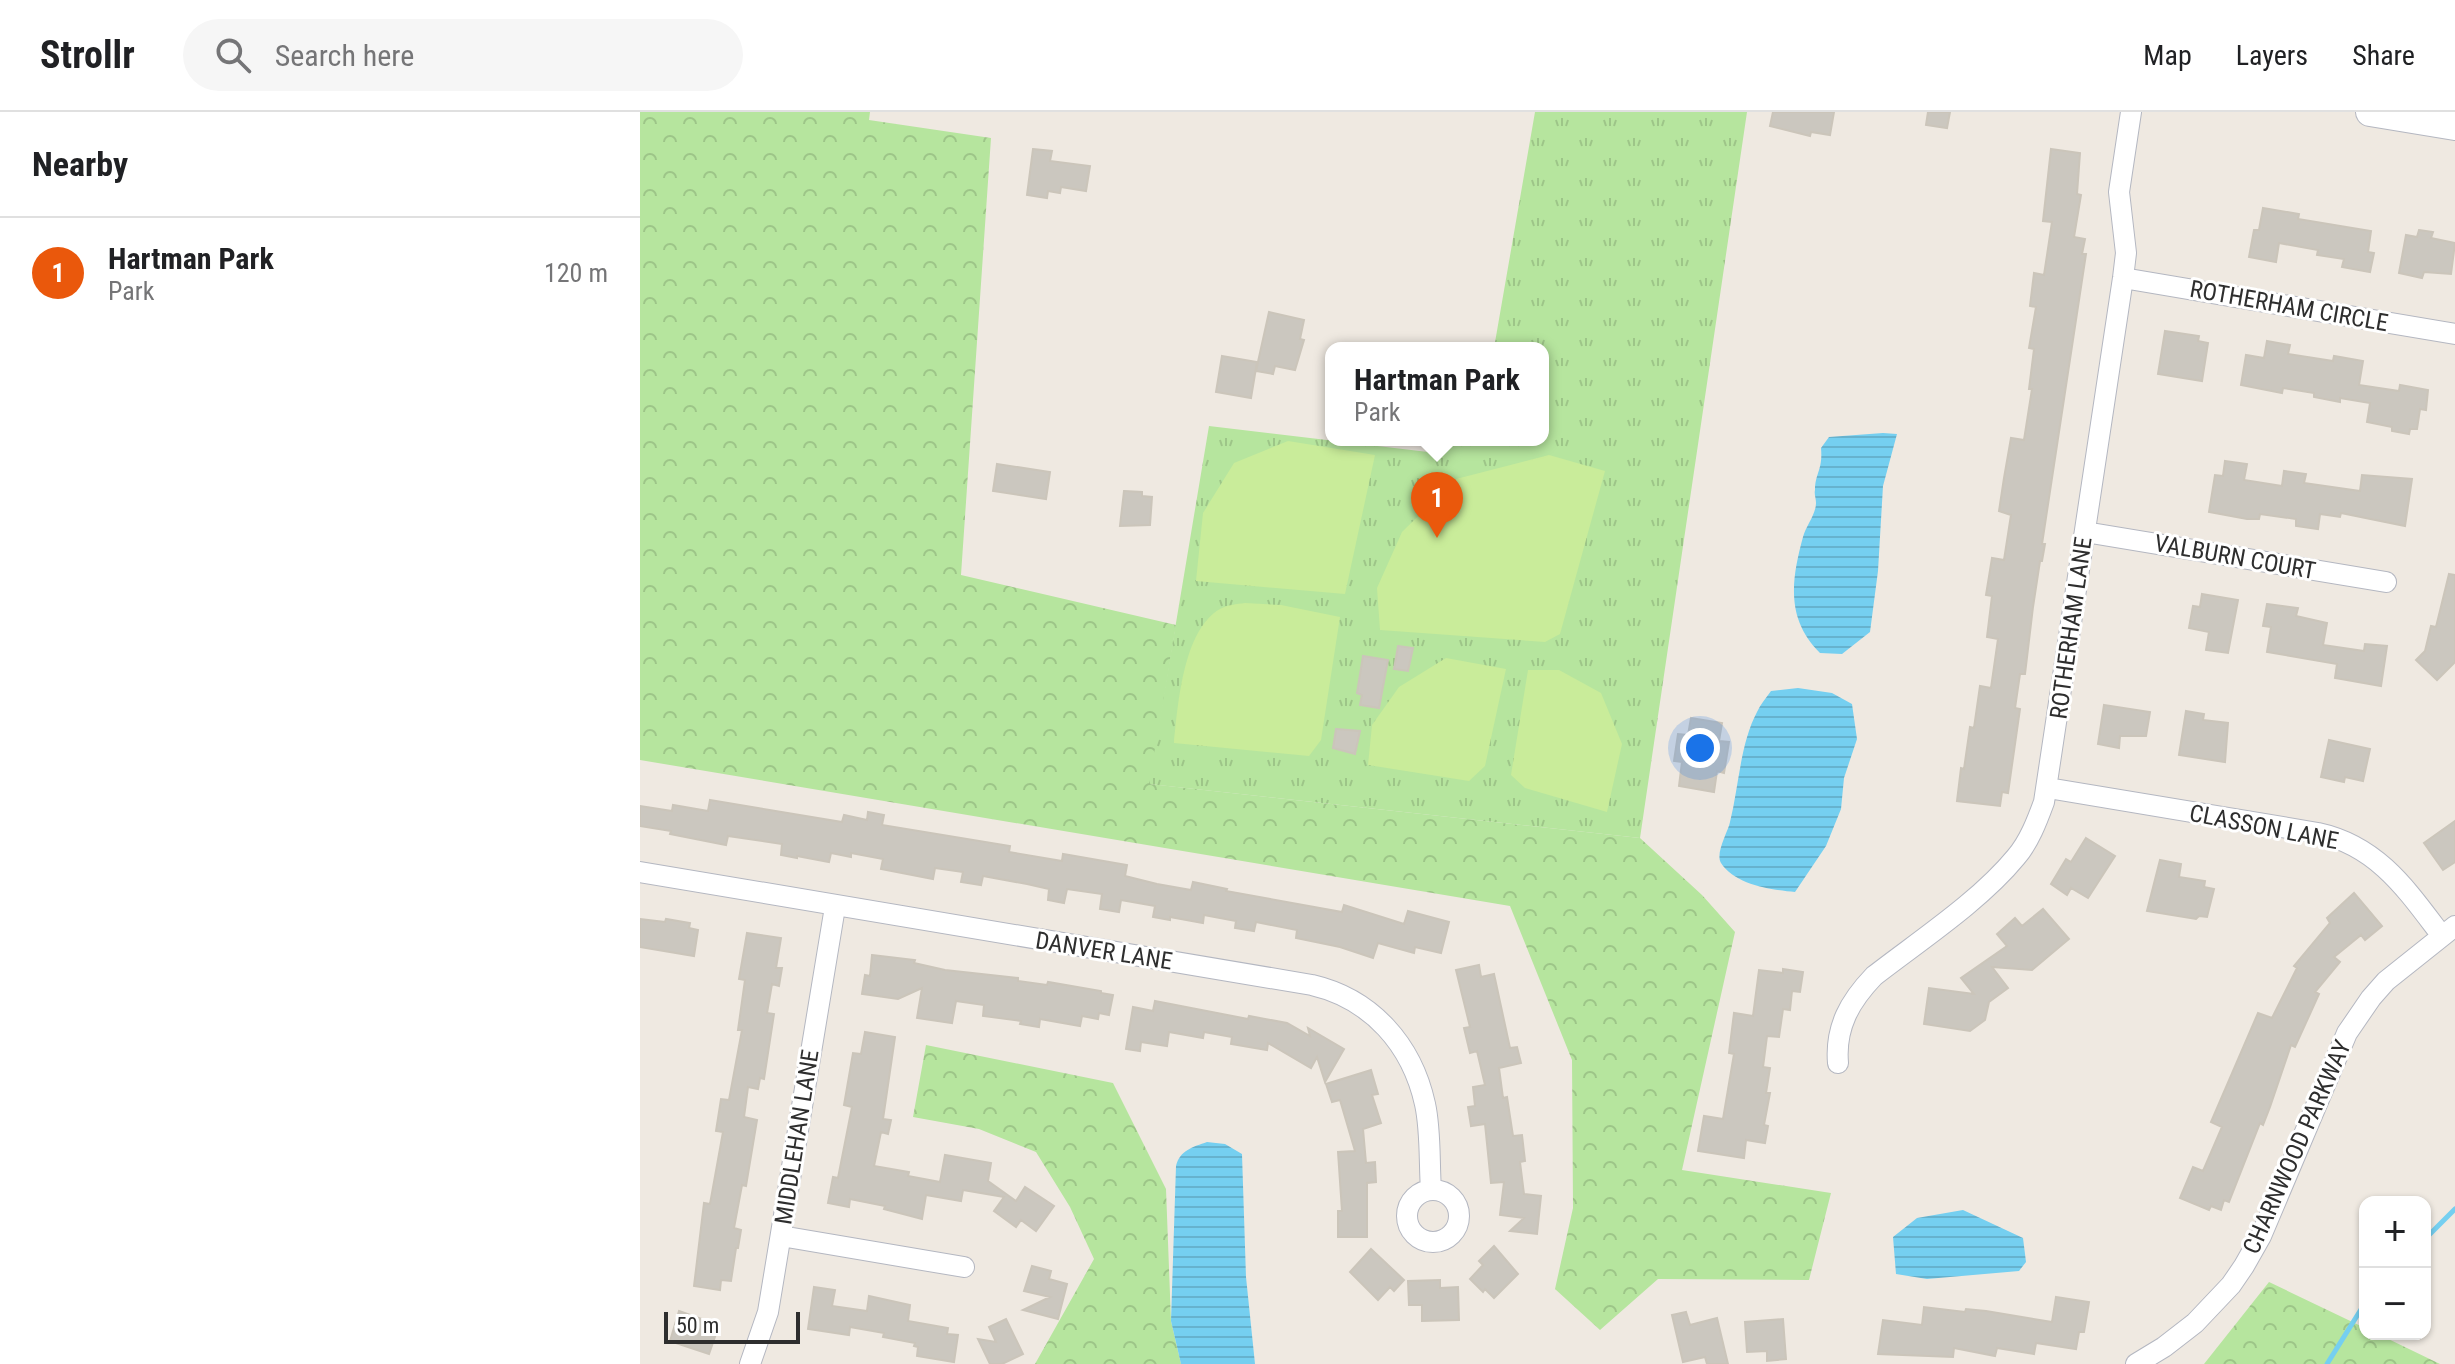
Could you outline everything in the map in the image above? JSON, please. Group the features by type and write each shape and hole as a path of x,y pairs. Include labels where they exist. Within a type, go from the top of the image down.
{"street":[{"name":"ROTHERHAM LANE","path":"1838,1063 1841,1025 1857,994 1874,976 1990,885 2018,856 2036,824 2048,788 2123,278 2126,253 2119,192 2131,112"},
{"path":"2370,112 2455,126"},
{"name":"ROTHERHAM CIRCLE","path":"2123,278 2455,334"},
{"name":"VALBURN COURT","path":"2085,532 2386,582"},
{"name":"CLASSON LANE","path":"2048,788 2318,833 2345,841 2369,853 2387,867 2449,931"},
{"name":"DANVER LANE","path":"640,872 1312,985 1346,997 1384,1024 1403,1047 1414,1069 1426,1105 1431,1190"},
{"name":"MIDDLEHAN LANE","path":"750,1364 768,1312 835,907"},
{"name":"CHARNWOOD PARKWAY","path":"2136,1364 2195,1323 2231,1285 2261,1236 2347,1033 2386,981 2449,931"},
{"path":"781,1236 964,1267"}],"green space":[{"path":"640,112 870,112 869,120 991,138 961,575 1176,625 1150,784 1640,838 1702,895 1735,932 1682,1170 1831,1193 1809,1280 1658,1279 1600,1330 1555,1289 1573,1208 1572,1060 1510,906 640,760"},
{"path":"1535,112 1747,112 1640,838 1149,784 1209,426 1325,440 1325,446 1377,446 1428,452 1452,446 1549,446 1549,342 1495,342"},
{"path":"1288,441 1375,455 1345,594 1196,581 1203,513 1234,463"},
{"path":"1549,455 1605,471 1560,634 1545,642 1380,630 1377,588 1402,532 1456,479"},
{"path":"1245,603 1281,605 1340,617 1321,740 1309,756 1174,743 1185,670 1198,633 1220,609"},
{"path":"1446,658 1506,669 1485,766 1469,781 1368,765 1372,725 1399,687"},
{"path":"1528,670 1559,670 1601,693 1622,744 1607,812 1525,788 1511,775"},
{"path":"926,1045 1113,1083 1166,1189 1171,1321 1181,1364 1035,1364 1094,1259 1070,1207 1036,1152 979,1129 913,1117"},
{"path":"2269,1282 2359,1325 2359,1340 2390,1340 2440,1364 2204,1364"}],"water":[{"path":"1897,434 1883,486 1878,571 1870,632 1842,654 1820,653 1801,627 1794,599 1794,584 1803,537 1816,507 1815,484 1821,448 1829,437"},
{"path":"1798,688 1832,693 1852,704 1857,739 1844,778 1841,809 1826,846 1795,892 1765,888 1735,877 1721,863 1720,854 1751,724 1771,691"},
{"path":"1207,1142 1225,1144 1242,1154 1246,1277 1255,1364 1181,1364 1171,1321 1176,1166 1184,1153"},
{"path":"1963,1210 2023,1238 2026,1262 2019,1271 1927,1279 1896,1274 1893,1237 1917,1218"}],"building":[{"path":"1773,112 1834,112 1830,135 1811,132 1810,136 1770,126"},
{"path":"1928,112 1950,112 1947,128 1926,125"},
{"path":"1033,149 1052,151 1050,161 1090,166 1086,191 1061,187 1060,193 1048,191 1047,198 1027,195"},
{"path":"2051,149 2080,153 2077,194 2081,195 2074,237 2085,239 2082,254 2086,254 2025,674 2020,674 2015,708 2020,709 2008,793 2002,792 2000,806 1957,801 1961,768 1964,769 1970,727 1974,728 1980,686 1991,688 1998,639 1987,637 1992,596 1986,595 1992,558 2004,560 2011,515 1999,511 2004,478 2011,438 2024,440 2032,389 2029,389 2034,349 2029,348 2036,307 2030,306 2034,273 2044,275 2052,222 2043,221"},
{"path":"2263,208 2299,214 2298,219 2371,231 2368,252 2374,253 2370,272 2342,267 2344,259 2317,255 2318,250 2279,243 2276,262 2249,257 2254,230 2259,230"},
{"path":"2419,230 2433,232 2431,238 2455,243 2451,274 2424,272 2422,278 2399,273 2406,235 2417,237"},
{"path":"1269,312 1304,320 1300,339 1304,340 1295,370 1275,366 1273,374 1256,371"},
{"path":"2165,331 2199,336 2198,341 2208,343 2202,381 2158,374"},
{"path":"2267,341 2290,345 2288,354 2333,361 2334,356 2363,361 2359,385 2399,391 2400,385 2428,390 2426,410 2420,409 2417,429 2410,429 2409,434 2367,422 2370,403 2340,398 2340,402 2314,397 2314,393 2283,388 2282,393 2241,385 2246,355 2264,358"},
{"path":"1222,356 1257,362 1251,398 1216,392"},
{"path":"2225,461 2247,464 2244,480 2282,486 2284,471 2306,474 2304,483 2360,491 2362,475 2412,479 2405,526 2341,513 2340,517 2320,514 2318,529 2296,526 2296,519 2260,514 2259,519 2247,519 2209,512 2215,475 2223,476"},
{"path":"997,464 1050,472 1046,499 993,491"},
{"path":"1124,491 1142,492 1142,496 1152,497 1150,525 1120,526"},
{"path":"2449,574 2455,575 2455,662 2437,680 2416,660 2425,651 2431,626 2436,627"},
{"path":"2202,594 2238,600 2228,653 2206,650 2209,632 2189,628 2193,606 2200,607"},
{"path":"2267,604 2298,608 2296,616 2327,623 2323,645 2364,651 2365,644 2387,646 2381,686 2335,678 2337,664 2267,652 2271,627 2263,626"},
{"path":"1398,646 1413,648 1408,671 1394,669"},
{"path":"1363,656 1388,660 1379,708 1360,705 1362,695 1357,693"},
{"path":"2104,705 2150,712 2146,736 2120,736 2119,748 2098,744"},
{"path":"2186,711 2204,714 2203,720 2228,723 2225,762 2179,755"},
{"path":"1691,718 1722,723 1719,741 1729,742 1724,773 1717,771 1714,792 1679,786 1682,762 1674,761 1678,734 1688,735"},
{"path":"1336,729 1360,731 1355,754 1333,748"},
{"path":"2329,740 2370,749 2363,781 2345,777 2344,782 2321,777"},
{"path":"710,800 842,822 844,815 867,820 868,812 884,815 882,825 1010,846 1009,852 1062,861 1063,854 1127,865 1125,876 1157,884 1191,890 1193,882 1342,912 1344,905 1404,924 1408,911 1449,922 1441,953 1415,947 1414,953 1378,943 1373,958 1296,938 1297,930 1256,922 1254,931 1235,928 1236,921 1204,915 1203,923 1170,917 1170,920 1153,917 1155,906 1121,900 1119,912 1100,909 1102,894 1067,889 1064,903 1048,900 1049,889 1027,884 983,876 981,885 961,882 963,872 935,868 933,879 881,869 883,859 851,853 851,857 831,853 829,862 797,858 781,855 782,844 728,836 726,845 640,826 640,806 672,811 673,805 708,811"},
{"path":"2455,821 2455,862 2443,870 2424,843"},
{"path":"2086,838 2115,856 2088,898 2071,888 2067,895 2051,884 2066,859 2071,862"},
{"path":"2160,860 2181,864 2179,877 2205,881 2204,887 2214,889 2207,917 2199,916 2196,919 2147,911"},
{"path":"2354,893 2382,926 2365,940 2361,935 2334,957 2340,962 2315,992 2319,994 2295,1047 2291,1045 2263,1125 2260,1123 2229,1202 2224,1200 2221,1210 2211,1206 2209,1210 2180,1198 2193,1167 2203,1171 2222,1127 2211,1122 2258,1013 2272,1018 2297,968 2294,966 2330,923 2327,918"},
{"path":"2043,909 2069,939 2032,970 1992,967 2008,988 1989,1002 1985,1020 1970,1031 1924,1024 1929,988 1974,994 1961,978 2007,946 1997,934 2015,918 2022,926"},
{"path":"640,919 690,923 689,928 698,930 694,956 640,947"},
{"path":"747,933 781,938 776,968 782,968 779,986 772,984 767,1013 774,1014 764,1079 760,1078 758,1089 748,1087 744,1117 757,1120 746,1186 742,1185 734,1228 741,1230 731,1281 721,1280 720,1290 694,1286 704,1203 710,1204 723,1132 716,1131 721,1099 729,1100 742,1030 738,1030 745,980 739,979"},
{"path":"872,955 915,960 914,963 945,970 1101,991 1113,995 1109,1015 1099,1013 1098,1019 1082,1016 1080,1026 1040,1019 1039,1027 1020,1024 1021,1021 983,1016 984,1005 956,1001 952,1023 917,1018 922,988 898,999 862,994 865,975 870,976"},
{"path":"1479,965 1481,977 1494,974 1510,1048 1517,1047 1521,1063 1499,1068 1513,1136 1522,1135 1525,1161 1520,1162 1524,1194 1541,1196 1537,1234 1510,1231 1524,1218 1500,1215 1504,1182 1491,1183 1485,1124 1471,1126 1468,1107 1475,1106 1473,1087 1485,1085 1477,1051 1470,1053 1464,1028 1470,1027 1456,970"},
{"path":"1783,969 1803,972 1800,992 1792,991 1790,1010 1783,1009 1779,1037 1767,1036 1763,1067 1770,1068 1766,1093 1770,1093 1764,1125 1768,1126 1765,1143 1746,1140 1744,1158 1698,1151 1704,1116 1723,1119 1734,1054 1729,1053 1734,1013 1753,1016 1759,970 1783,973"},
{"path":"1155,1001 1248,1019 1249,1016 1287,1023 1310,1036 1308,1028 1344,1049 1325,1082 1317,1057 1311,1068 1268,1043 1267,1050 1231,1044 1232,1037 1204,1032 1203,1038 1169,1032 1167,1046 1141,1042 1140,1051 1126,1049 1133,1007 1153,1011"},
{"path":"865,1032 895,1037 883,1119 891,1120 888,1134 881,1132 874,1166 909,1172 908,1176 940,1182 945,1155 991,1163 988,1181 1016,1201 1025,1187 1054,1206 1036,1231 1021,1220 1016,1227 994,1211 1004,1197 963,1190 961,1201 926,1195 922,1219 884,1209 885,1206 850,1199 849,1207 828,1203 833,1177 838,1178 852,1107 844,1105 853,1053 861,1054"},
{"path":"1371,1070 1378,1094 1372,1095 1381,1123 1363,1129 1366,1163 1375,1162 1376,1182 1367,1183 1367,1237 1338,1237 1338,1211 1342,1211 1338,1152 1355,1151 1340,1100 1332,1102 1326,1084"},
{"path":"1494,1246 1518,1274 1494,1298 1470,1279 1483,1265 1479,1261"},
{"path":"1371,1249 1404,1280 1394,1291 1390,1287 1378,1300 1350,1272"},
{"path":"1032,1266 1051,1271 1049,1279 1067,1284 1058,1319 1023,1310 1050,1297 1024,1291"},
{"path":"1440,1280 1440,1288 1458,1287 1459,1320 1422,1321 1422,1305 1409,1305 1408,1281"},
{"path":"814,1287 835,1290 832,1306 867,1311 869,1296 910,1305 908,1321 948,1328 947,1334 958,1335 954,1362 917,1356 915,1343 883,1337 884,1333 850,1327 849,1335 808,1329"},
{"path":"2056,1297 2089,1302 2084,1332 2079,1332 2076,1349 2036,1343 2034,1354 1997,1348 1995,1356 1954,1348 1953,1357 1878,1354 1883,1320 1922,1325 1924,1307 1986,1311 2052,1322"},
{"path":"679,1311 719,1325 709,1354 670,1341"},
{"path":"1686,1312 1690,1325 1717,1318 1728,1364 1707,1364 1705,1357 1683,1362 1672,1315"},
{"path":"1006,1319 1023,1354 1002,1364 990,1364 978,1339 996,1342 989,1327"},
{"path":"1783,1319 1786,1359 1767,1361 1767,1351 1747,1352 1745,1322"}],"waterway":[{"path":"2431,1233 2455,1209"},
{"path":"2327,1364 2359,1313"}],"place":[{"name":"Hartman Park","path":"1437,538"}]}
